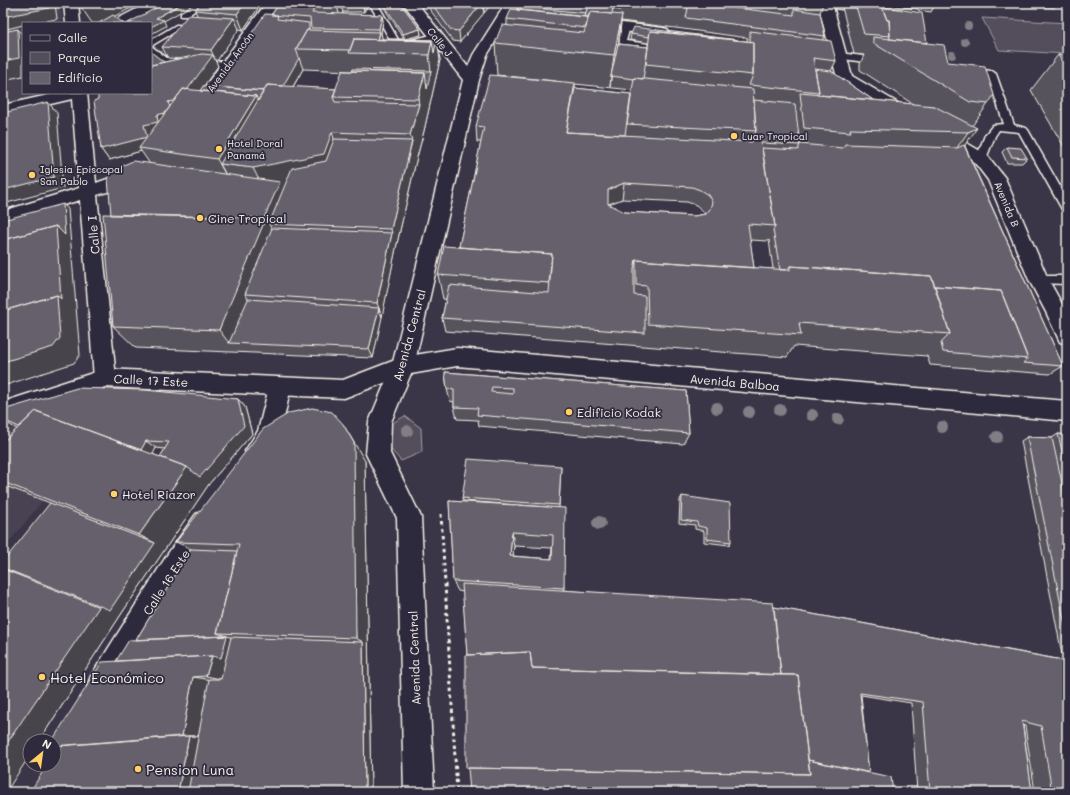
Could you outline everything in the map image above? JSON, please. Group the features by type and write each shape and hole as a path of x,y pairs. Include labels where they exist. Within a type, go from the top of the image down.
{"street":[{"path":"71,3 72,22"},
{"path":"122,22 158,3"},
{"name":"Avenida Ancón","path":"187,121 273,3"},
{"name":"Calle J","path":"410,3 435,36 479,82"},
{"path":"826,3 885,10"},
{"name":"Avenida B","path":"826,3 831,55 845,78 981,159 996,178 1039,280 1056,311 1067,336"},
{"name":"Avenida Central","path":"419,792 409,517 378,454 380,422 403,366 479,82 480,55 514,9"},
{"path":"580,21 673,34"},
{"path":"3,110 74,94"},
{"name":"Calle I","path":"78,94 89,192 105,378"},
{"path":"901,127 917,128"},
{"path":"3,217 121,182 151,165"},
{"name":"Avenida Balboa","path":"403,366 457,357 1067,411"},
{"path":"241,472 268,435 280,387 344,389 403,366"},
{"name":"Calle 17 Este","path":"3,412 105,378 280,387"},
{"name":"Calle 16 Este","path":"87,708 178,561 219,504"}],"lane":[{"path":"184,14 202,3"},
{"path":"373,3 398,46 435,36"},
{"path":"152,42 179,27"},
{"path":"626,27 621,43 666,50"},
{"path":"152,50 165,60 228,65"},
{"path":"831,55 885,62"},
{"path":"961,71 992,74 1010,127"},
{"path":"981,159 990,135 996,127 1010,127 1023,130 1067,208"},
{"path":"1039,280 1067,280"}],"path":[{"path":"441,514 457,792"}],"shaded area":[{"path":"3,3 61,3 62,22 22,22 22,94 44,94 3,103"},
{"path":"989,3 1052,3 1055,8 990,4"},
{"path":"14,427 53,442 43,500 3,550 3,431"}],"green space":[{"path":"982,18 1067,23 1067,54 999,50"},
{"path":"405,416 421,428 422,452 401,461 388,446 387,426"}],"building":[{"path":"3,3 49,3 49,8 3,17"},
{"path":"81,3 89,3 81,7"},
{"path":"165,3 183,3 156,18 164,20 152,26 152,22 130,22"},
{"path":"201,3 245,3 237,14 195,10"},
{"path":"299,3 339,3 337,6"},
{"path":"343,3 364,3 363,7 341,6"},
{"path":"383,3 400,3 420,29 403,34"},
{"path":"431,3 482,3 459,31 451,30"},
{"path":"563,3 581,3 581,5"},
{"path":"593,3 621,3 620,10 613,9 613,7 593,5"},
{"path":"689,3 794,15 794,9 820,13 825,36 686,18"},
{"path":"855,3 881,3 887,20 889,20 890,36 864,34"},
{"path":"921,3 936,3 934,6"},
{"path":"588,4 613,7 612,14 590,12 588,17 585,17"},
{"path":"277,7 314,9 312,13 382,15 379,29 311,28 310,18 271,15"},
{"path":"527,7 586,13 585,17 517,10"},
{"path":"885,7 922,13 927,43 889,39 889,20 887,20 883,10"},
{"path":"511,9 588,17 586,28 507,19"},
{"path":"590,12 622,15 614,55 495,43 502,25 584,33"},
{"path":"265,14 278,15 277,19 309,23 309,30 307,30 296,49 299,58 283,86 267,85 264,91 214,87"},
{"path":"113,15 122,22 101,22"},
{"path":"188,15 234,18 211,50 162,47"},
{"path":"634,27 738,40 650,31 649,37 631,34"},
{"path":"18,29 19,58 3,61 3,32"},
{"path":"307,30 380,32 378,39 437,40 434,53 432,41 354,39 350,50 296,49"},
{"path":"650,31 753,42 753,75 646,64"},
{"path":"750,31 831,41 836,61 813,58 819,92 749,85 753,75 753,42 750,41"},
{"path":"873,37 944,45 948,62 985,66 994,95 988,104 970,102 873,43"},
{"path":"354,39 432,41 429,55 349,53"},
{"path":"618,44 648,47 643,79 611,76"},
{"path":"152,53 164,62 152,65"},
{"path":"202,54 213,55 187,90 183,89 174,101 168,102 170,107 165,113 157,115 158,122 144,125 147,137 101,149 94,101 98,99 98,94 152,94 152,65"},
{"path":"1058,55 1067,56 1067,70"},
{"path":"353,69 431,71 427,89 425,73 352,71"},
{"path":"815,69 831,71 873,100 817,95 819,92"},
{"path":"342,71 425,73 418,99 333,97"},
{"path":"490,75 575,83 566,132 752,142 756,131 754,100 795,104 800,145 761,143 775,226 748,224 754,268 636,260 634,269 634,295 645,296 645,333 442,318 449,285 549,293 552,254 459,247 484,127 476,126","holes":["624,183 692,187 708,195 712,202 710,209 706,214 694,216 624,212 608,204 608,190"]},
{"path":"634,78 753,89 756,131 627,124"},
{"path":"267,85 336,89 333,97 335,102 419,104 410,135 332,132 324,154 253,168 220,164"},
{"path":"203,86 264,91 258,101 256,96 200,91"},
{"path":"575,88 631,94 625,135 566,132"},
{"path":"183,89 256,96 217,159 139,148"},
{"path":"800,93 934,106 977,128 968,132 850,129 851,132 804,128"},
{"path":"48,102 54,177 3,190 3,113"},
{"path":"334,139 412,141 391,229 269,224 292,168 326,161"},
{"path":"800,144 843,148 845,144 957,148 964,145 1063,366 1023,363 1028,359 1001,291 935,286 931,276 790,266 787,270 780,270 773,230 775,226 762,148 798,150"},
{"path":"1007,147 1021,148 1027,158 1012,157"},
{"path":"133,161 280,182 264,218 111,215 108,178 119,167"},
{"path":"63,204 65,235 56,226 3,240 3,220"},
{"path":"103,214 266,218 219,330 113,326"},
{"path":"56,226 61,299 57,295 3,311 3,240"},
{"path":"272,228 392,233 377,303 245,294"},
{"path":"444,246 552,254 549,283 438,275"},
{"path":"636,260 790,270 790,266 931,276 950,334 799,323 801,335 648,324 647,286 636,285"},
{"path":"935,286 1001,291 1028,359 943,352 941,343 950,334"},
{"path":"57,295 60,338 53,347 3,362 3,311"},
{"path":"248,299 379,308 369,349 229,343"},
{"name":"Edificio Kodak","path":"445,372 686,391 689,433 477,415 478,408 454,407 454,390 447,389","holes":["492,387 513,388 513,394 491,392"]},
{"path":"77,388 145,390 238,399 244,426 200,477 187,467 160,457 169,442 146,441 141,450 36,411 19,427 3,420 3,410"},
{"path":"312,408 332,412 343,424 354,443 356,638 217,633 239,544 176,542 263,429 289,413"},
{"name":"Hotel Riazor","path":"36,411 187,467 139,535 3,482 3,442"},
{"path":"1058,434 1067,435 1067,472"},
{"path":"1027,437 1052,438 1067,505 1067,635"},
{"path":"468,459 561,466 559,505 462,498"},
{"path":"682,496 730,503 731,542 707,539 707,528 698,526 697,522 681,520"},
{"path":"449,501 565,508 564,588 453,581","holes":["512,532 553,535 552,559 510,556"]},
{"path":"50,503 155,543 110,610 3,568 3,562"},
{"path":"191,549 237,551 217,633 227,636 136,640"},
{"name":"Hotel Económico","path":"3,569 99,607 3,749"},
{"path":"462,584 773,603 781,675 532,668 530,652 467,655"},
{"path":"774,607 1067,661 1067,792 1052,792 1041,726 1022,721 1032,792 930,792 923,702 860,693 869,773 808,760 798,675 781,675"},
{"path":"227,636 221,658 212,656 116,661 129,640"},
{"path":"231,637 363,642 365,792 188,792 209,679 221,679"},
{"path":"530,652 532,668 798,675 810,774 466,768 466,655"},
{"path":"212,656 206,676 193,677 182,736 62,745 62,733 57,733 102,662"},
{"name":"Pension Luna","path":"189,736 178,792 30,792 42,773 62,773 62,746"},
{"path":"808,760 891,777 893,792 470,792 468,768 810,774"}],"place":[{"name":"Luar Tropical","path":"734,136"},
{"name":"Hotel Doral Panamá","path":"219,149"},
{"name":"Iglesia Episcopal San Pablo","path":"32,175"},
{"name":"Cine Tropical","path":"200,218"},
{"name":"Edificio Kodak","path":"569,412"},
{"name":"Hotel Riazor","path":"114,494"},
{"name":"Hotel Económico","path":"42,677"},
{"name":"Pension Luna","path":"138,769"}]}
